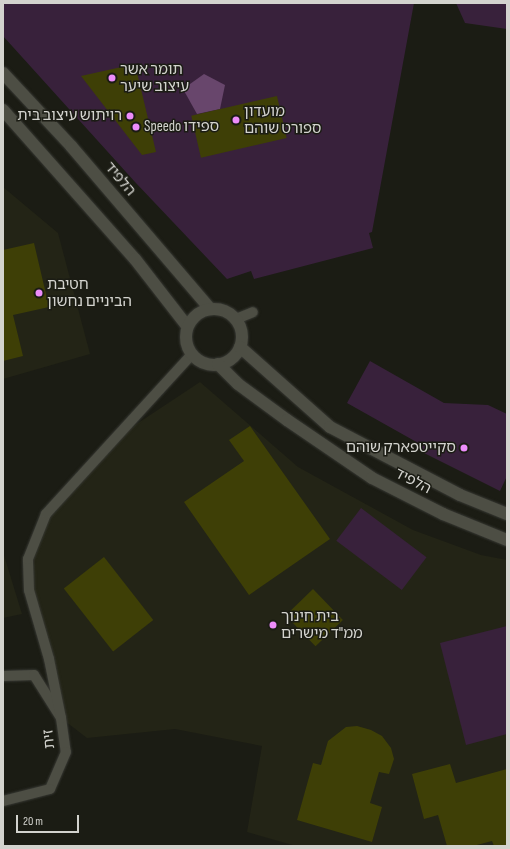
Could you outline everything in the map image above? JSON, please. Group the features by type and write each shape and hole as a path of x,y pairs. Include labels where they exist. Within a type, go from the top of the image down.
{"street":[{"name":"הלפיד","path":"3,73 71,146 210,309"},
{"path":"3,110 135,259 187,326"},
{"path":"210,309 220,309 236,319 242,337 240,347 235,355 227,361 218,364 208,364 199,360 192,354 187,345 185,336 187,326 192,318 200,312 210,309"},
{"name":"הלפיד","path":"240,347 330,427 460,496 507,514"},
{"name":"הלפיד","path":"218,364 238,384 287,420 372,478 443,514 507,540"}],"lane":[{"path":"236,319 253,312"},
{"path":"61,718 49,659 29,590 28,560 46,514 192,354"},
{"name":"זית","path":"3,676 34,675 61,718 66,752 50,789 3,801"}],"shaded area":[{"name":"מועדון ספורט שוהם","path":"3,3 414,3 372,232 369,233 373,248 254,279 251,271 227,279 135,182 3,36"},
{"path":"456,3 507,3 507,29 465,23"},
{"path":"204,74 225,85 220,109 197,114 183,89"},
{"name":"חטיבת הביניים נחשון","path":"3,187 58,233 90,354 3,379"},
{"path":"370,361 444,403 488,405 507,414 507,476 500,491 422,452 420,444 347,403"},
{"name":"בית חינוך ממ\"ד מישרים","path":"200,382 298,467 413,530 481,555 507,560 507,846 296,846 247,832 262,746 175,729 87,738 61,718 29,590 28,559 46,514 114,439"},
{"path":"361,508 426,557 402,590 336,541"},
{"path":"3,552 22,614 3,618"},
{"path":"507,626 507,734 466,745 440,643"}],"building":[{"path":"135,64 156,152 142,155 81,76"},
{"path":"277,96 287,138 201,158 191,116"},
{"path":"34,243 49,307 13,315 23,356 3,361 3,250"},
{"path":"250,426 330,539 249,595 184,502 244,461 229,440"},
{"path":"104,557 153,620 113,651 64,588"},
{"path":"313,589 343,620 316,646 286,615"},
{"path":"357,726 371,730 382,736 391,748 394,759 389,774 379,772 370,803 382,807 372,842 297,820 313,763 321,765 328,741 346,727"},
{"path":"450,764 456,783 507,769 507,846 494,846 492,841 473,846 447,846 438,815 424,819 412,774"}],"place":[{"name":"תומר אשר עיצוב שיער","path":"112,78"},
{"name":"רויתוש עיצוב בית","path":"130,116"},
{"name":"מועדון ספורט שוהם","path":"236,120"},
{"name":"Speedo ספידו","path":"136,127"},
{"name":"חטיבת הביניים נחשון","path":"39,293"},
{"name":"סקייטפארק שוהם","path":"464,448"},
{"name":"בית חינוך ממ\"ד מישרים","path":"273,625"}]}
